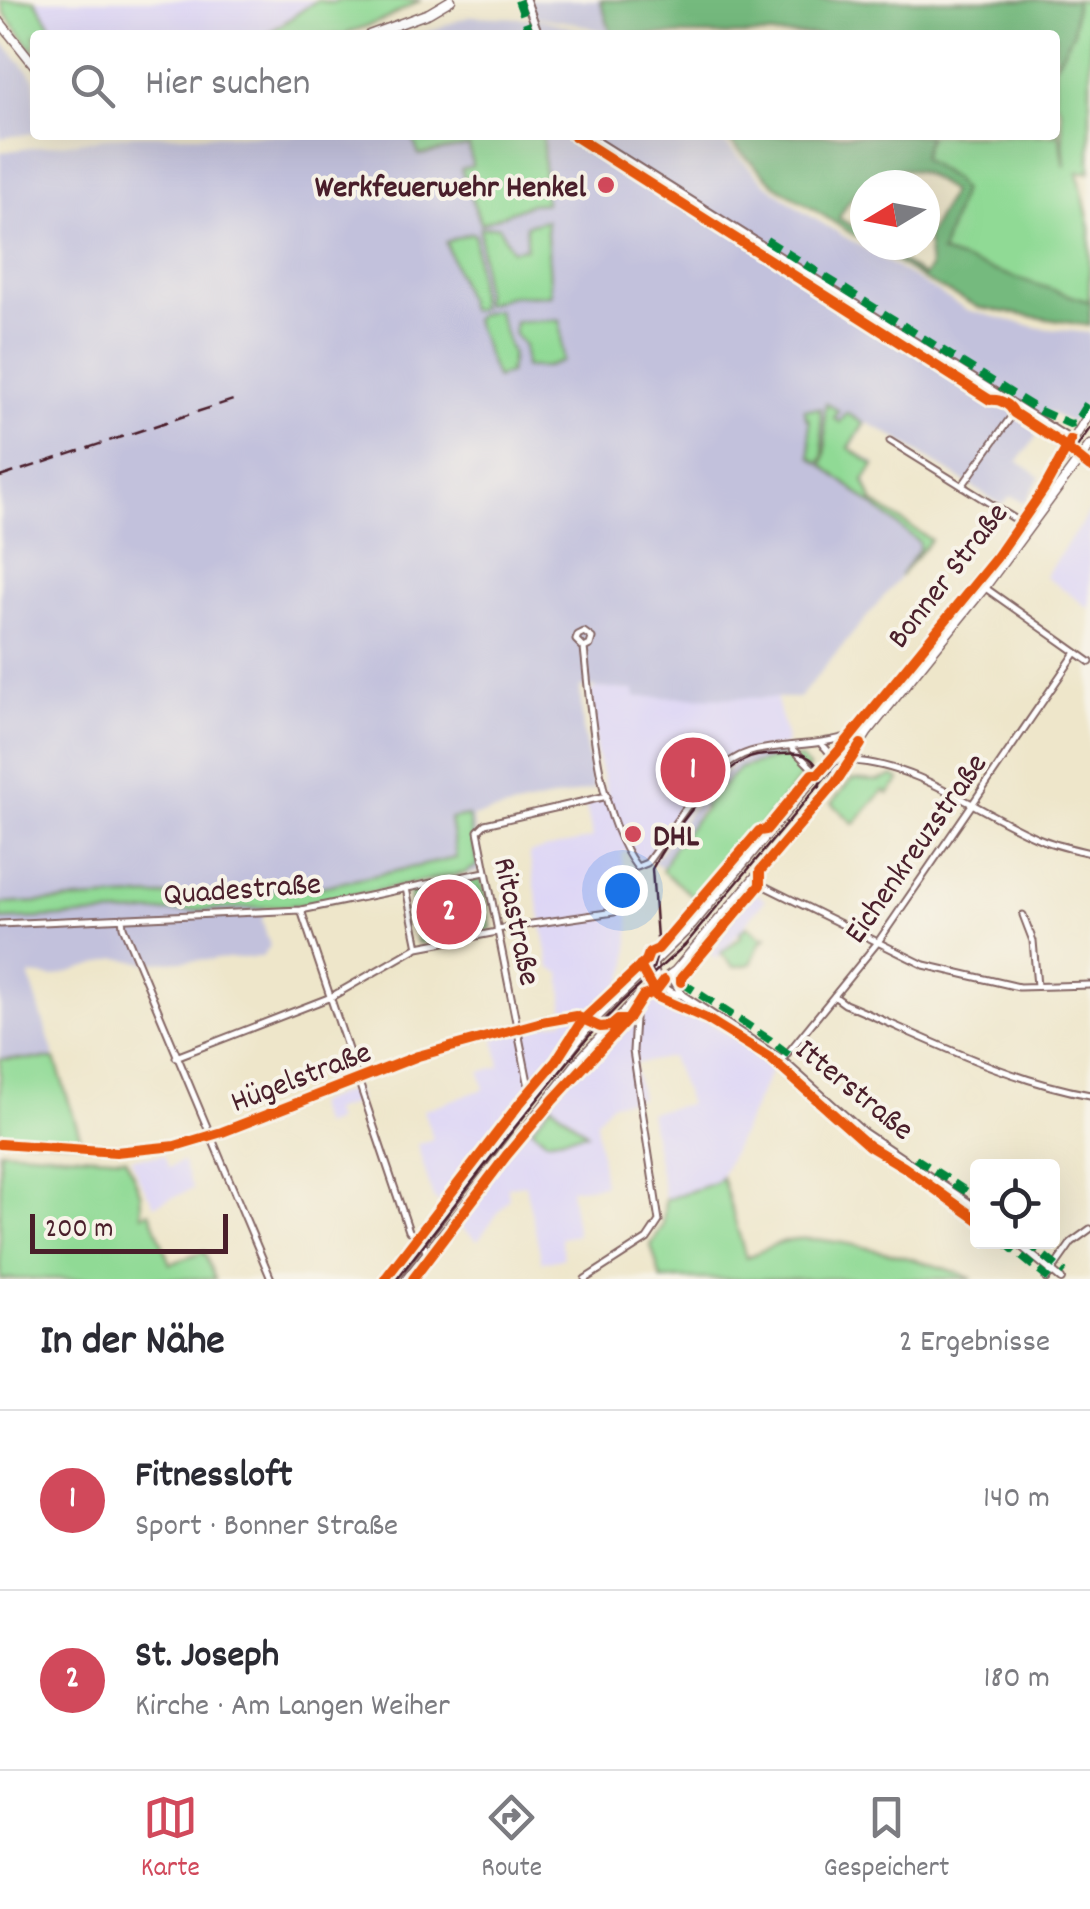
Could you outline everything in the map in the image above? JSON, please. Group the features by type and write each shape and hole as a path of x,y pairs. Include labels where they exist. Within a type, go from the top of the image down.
{"main road":[{"path":"383,30 429,13 451,0"},
{"path":"0,22 30,60"},
{"name":"Bonner Straße","path":"393,1279 591,1023 691,926 972,588 1020,522 1090,412"},
{"name":"Bonner Straße","path":"407,1279 529,1121 636,999 675,971 852,760 905,683 1088,450 1071,440"},
{"path":"760,844 758,858 769,860"},
{"path":"529,1121 535,1107 531,1099"},
{"path":"440,1217 435,1229 443,1233"}],"street":[{"path":"526,0 537,30"},
{"path":"595,140 1071,440"},
{"path":"962,486 1018,406"},
{"path":"890,441 1020,522"},
{"path":"972,588 984,587 1090,662"},
{"path":"584,648 592,734 607,796 638,867 646,863 724,766 754,750 819,745 852,735"},
{"name":"Eichenkreuzstraße","path":"782,1060 878,942 1075,654"},
{"path":"819,745 827,749 832,759 836,773 832,784"},
{"path":"792,748 818,774"},
{"path":"852,760 894,770 1039,839 1090,854"},
{"name":"Ritastraße","path":"531,1099 479,829 486,824 607,796"},
{"name":"Quadestraße","path":"0,924 301,910 485,872"},
{"path":"752,880 924,965 1010,986 1090,985"},
{"path":"406,888 418,947"},
{"path":"301,910 409,1231 426,1250 420,1264"},
{"path":"176,1057 331,997 418,947 614,912"},
{"path":"1023,915 1033,941 1037,986"},
{"path":"122,918 176,1057 271,1279"},
{"path":"654,962 660,983"},
{"path":"675,971 674,980 682,995"},
{"name":"Itterstraße","path":"660,983 782,1060 862,1132 970,1205"},
{"path":"834,996 990,1065 1057,1089 1090,1095"},
{"path":"585,1279 647,1239 659,1222 632,1050 636,999"},
{"name":"Hügelstraße","path":"0,1144 125,1152 162,1148 210,1136 418,1056 518,1028 571,1016 600,1027 614,1023"},
{"path":"614,1023 627,1020 634,1029"},
{"path":"528,1082 534,1087 542,1085"},
{"path":"1046,1279 1078,1236 1090,1229"},
{"path":"1025,1249 1060,1279"}],"shaded area":[{"path":"0,0 421,0 356,30 30,30 30,46 5,14"},
{"path":"528,0 600,0 610,30 597,30 533,16"},
{"path":"471,16 541,19 580,30 432,30"},
{"path":"0,39 30,73 30,134 0,138"},
{"path":"91,140 721,140 765,183 850,240 850,260 884,260 967,310 1040,328 1090,333 1090,396 1071,423 1049,412 1018,461 1040,477 1025,502 1011,496 1001,505 867,423 851,448 876,464 866,481 873,502 931,540 799,698 636,697 634,690 580,687 583,731 594,789 472,817 482,866 479,872 305,907 265,908 262,921 270,946 262,957 146,963 117,958 53,977 29,975 55,1059 0,1059 0,152"},
{"path":"1090,511 1090,609 1045,576"},
{"path":"596,688 635,690 636,697 776,696 787,740 785,746 754,750 717,771 648,861 638,859 630,850 621,853 630,928 628,966 619,990 596,1014 580,1015 581,1031 445,1208 433,1198 417,1144 433,1139 423,1110 484,1089 480,1072 500,1066 495,1038 565,1020 561,973 550,968 529,853 593,838 585,803 608,797 596,751 590,692"},
{"path":"784,751 795,758 779,757 744,765 703,806 662,867 653,862 694,806 735,763 756,754"},
{"path":"752,890 765,900 717,959 705,950"},
{"path":"649,991 684,1006 774,1064 718,1182 665,1200 649,1112 689,1104 671,1057 634,1064 641,1098 611,1103 596,1121 604,1185 570,1189 577,1235 561,1238 564,1258 542,1262 525,1184 507,1186 509,1198 478,1240 455,1223 507,1153 608,1033"},
{"path":"355,1088 359,1102 332,1111 335,1121 322,1126 314,1104"},
{"path":"164,1155 169,1168 182,1161 193,1189 154,1205 131,1158"}],"green space":[{"path":"0,0 35,0 54,30 30,30 30,46 5,14"},
{"path":"317,0 421,0 356,30 273,30"},
{"path":"600,0 1076,0 1073,33 1060,57 1060,30 610,30"},
{"path":"1076,0 1090,0 1090,172 1078,172 1090,229 1089,303 940,253 962,190 922,158 927,140 1060,138 1065,167 1060,57 1073,33"},
{"path":"413,140 543,140 545,203 530,204 481,224 461,169 472,166 469,146 419,155"},
{"path":"728,140 927,140 922,158 940,170 850,170 850,200 839,218 850,225 850,232 775,185"},
{"path":"940,170 962,190 941,253 1090,302 1090,326 980,308 893,260 899,260 924,276 930,268 929,260 940,260 940,213 951,192 940,185"},
{"path":"546,220 551,295 509,296 484,305 480,228 498,226 512,250 526,248 526,225"},
{"path":"475,234 479,308 470,311 446,242"},
{"path":"497,310 512,355 509,373 496,378 474,320 477,315"},
{"path":"560,320 563,361 546,367 525,367 524,345 514,333 515,322"},
{"path":"826,403 839,411 834,418 840,422 847,413 864,424 849,448 874,465 864,481 873,502 931,540 900,576 919,549 919,542 822,465 826,451"},
{"path":"820,408 824,457 819,463 811,457 805,409"},
{"path":"779,757 801,759 809,768 739,854 735,851 731,855 734,859 699,901 662,871 672,849 703,806 740,768"},
{"path":"893,776 900,780 888,794 884,790 854,824 832,803 852,779 877,781"},
{"path":"468,816 478,865 465,873 307,905 0,920 0,904 316,888 456,858 450,819"},
{"path":"481,878 491,929 418,943 409,892"},
{"path":"747,926 763,938 768,936 760,943 751,964 734,967 721,953 741,937 740,932"},
{"path":"0,1059 55,1059 82,1142 0,1136"},
{"path":"552,1104 587,1133 546,1140 532,1128"},
{"path":"0,1150 126,1158 140,1192 142,1215 150,1212 170,1264 204,1252 215,1279 0,1279"},
{"path":"722,1177 746,1258 784,1241 814,1239 886,1252 973,1279 661,1279 651,1245 663,1226 665,1200"}],"tram line":[{"path":"397,1279 590,1035 685,945 843,756 886,696 1002,555 1090,428"},
{"path":"651,975 658,952 652,869 705,794 748,759 788,753 813,761 820,771 820,788"}],"railway":[{"path":"0,477 233,400"}],"marked path":[{"path":"518,0 529,30"},
{"path":"766,240 1040,411 1075,423 1090,399"},
{"path":"681,982 792,1057"},
{"path":"915,1158 970,1194"},
{"path":"1013,1249 1049,1279"},
{"path":"1036,1249 1065,1273"}],"cycle path":[{"path":"581,140 990,400 1007,405 1090,467"},
{"path":"385,1279 556,1061 581,1022 646,961 649,953 658,949 759,831 766,830 812,774 818,774 842,747 997,557 1044,489 1071,440"},
{"path":"681,982 760,885 760,871 836,782 861,744"},
{"path":"640,966 657,997 707,1019 770,1058 869,1146 970,1214"},
{"path":"413,1279 553,1100 629,1018 643,996 655,992 664,980"},
{"path":"0,1144 116,1152 175,1146 222,1132 418,1056 576,1016 600,1027 627,1020"}],"place":[{"name":"Werkfeuerwehr Henkel","path":"606,185"},
{"name":"Fitnessloft","path":"693,770"},
{"name":"DHL","path":"633,834"},
{"name":"St. Joseph","path":"449,912"}]}
